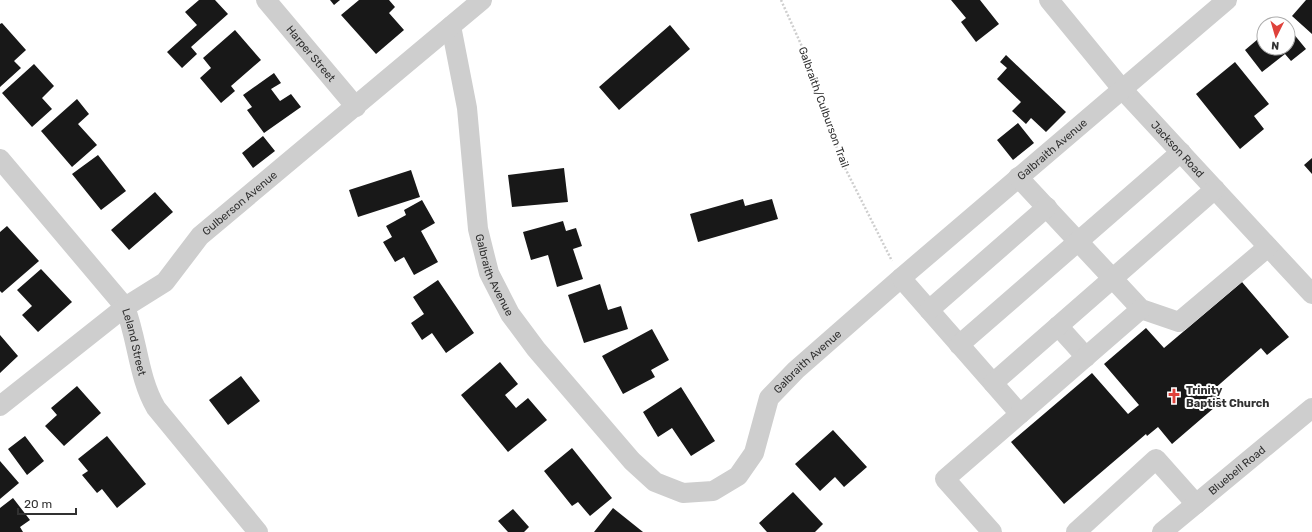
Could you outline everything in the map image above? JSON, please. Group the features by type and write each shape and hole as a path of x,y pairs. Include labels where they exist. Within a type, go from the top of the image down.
{"street":[{"name":"Harper Street","path":"266,0 356,107"},
{"name":"Jackson Road","path":"1049,0 1122,89 1312,294"},
{"name":"Galbraith Avenue","path":"451,26 467,108 478,230 489,273 510,314 536,349 632,461 655,482 683,493 713,491 738,476 754,453 769,398 796,370 1018,177 1227,0"},
{"name":"Gulberson Avenue","path":"2,401 125,308 165,282 200,236 451,26 472,3"},
{"path":"960,345 1181,152"},
{"name":"Leland Street","path":"0,159 125,308 135,336 146,391 156,408 258,532"},
{"path":"1018,177 1114,278 1141,309 1179,322 1268,247"},
{"path":"993,383 1215,189"},
{"path":"929,310 1047,207"},
{"path":"901,278 1020,414"},
{"path":"992,532 945,479 1141,309"},
{"path":"1058,326 1086,357"},
{"name":"Bluebell Road","path":"1162,532 1312,408"},
{"path":"1076,532 1156,460 1196,504"}],"path":[{"name":"Galbraith/Culburson Trail","path":"781,0 804,51 841,160 901,278"}],"building":[{"path":"199,0 215,0 228,14 191,47 197,54 182,68 167,52 197,25 185,12"},
{"path":"330,0 340,0 334,5"},
{"path":"359,0 389,0 395,7 389,13 404,30 376,54 341,15"},
{"path":"951,0 980,0 999,24 976,42 961,22 966,18"},
{"path":"1306,0 1312,0 1312,34 1296,20 1296,16 1292,16"},
{"path":"2,23 26,50 14,61 21,68 0,87 0,24"},
{"path":"670,25 690,49 619,110 599,87"},
{"path":"235,30 261,60 231,86 235,91 221,103 200,78 211,68 203,58"},
{"path":"1296,37 1306,49 1291,61 1287,56 1296,56"},
{"path":"1256,41 1256,56 1282,56 1262,72 1245,50"},
{"path":"1006,55 1066,112 1046,132 1031,118 1026,124 1012,111 1021,102 997,79 1007,68 1000,62"},
{"path":"1235,62 1269,104 1254,116 1264,129 1240,149 1196,94"},
{"path":"34,64 54,86 42,98 52,109 32,127 2,93"},
{"path":"274,73 281,83 271,89 280,101 291,94 301,107 264,133 247,110 252,107 243,95"},
{"path":"77,99 89,114 78,124 97,145 72,167 41,131"},
{"path":"1018,123 1034,143 1013,160 997,140"},
{"path":"263,136 275,151 253,168 242,153"},
{"path":"98,155 126,191 101,210 72,174"},
{"path":"1312,158 1312,174 1304,165"},
{"path":"564,168 568,202 512,207 508,175"},
{"path":"411,170 420,197 358,217 349,190"},
{"path":"155,192 173,212 129,250 111,230"},
{"path":"743,199 745,206 772,199 778,219 698,242 690,214"},
{"path":"422,200 435,223 421,231 438,262 414,275 404,257 395,262 383,242 392,237 386,226 406,215 404,210"},
{"path":"563,221 566,231 576,228 582,246 573,249 583,279 557,287 548,255 531,260 523,232"},
{"path":"7,226 39,261 2,293 0,291 0,232"},
{"path":"41,269 72,302 38,332 22,315 32,306 17,290"},
{"path":"438,280 474,333 446,353 432,333 422,340 411,323 424,314 413,297"},
{"name":"Trinity Baptist Church","path":"1242,282 1289,337 1267,355 1261,348 1213,390 1222,401 1172,444 1158,427 1147,436 1146,434 1064,504 1011,442 1092,373 1128,414 1139,405 1104,364 1146,328 1164,348"},
{"path":"600,284 608,310 621,306 628,329 584,343 568,295"},
{"path":"652,329 669,360 651,370 655,377 623,394 602,356"},
{"path":"0,335 18,356 0,373"},
{"path":"500,362 518,384 505,395 516,408 528,398 547,420 508,452 461,395"},
{"path":"241,376 260,401 228,425 209,400"},
{"path":"77,386 101,413 64,446 45,426 57,415 51,408"},
{"path":"681,387 715,441 691,456 672,428 658,437 643,412"},
{"path":"833,430 867,467 844,487 835,477 820,491 795,464"},
{"path":"25,436 44,461 27,475 8,449"},
{"path":"107,436 146,484 117,508 102,489 97,493 82,475 88,471 78,459"},
{"path":"572,448 612,498 590,516 578,502 572,506 544,471"},
{"path":"0,461 19,483 0,499"},
{"path":"793,492 823,524 815,532 767,532 759,523"},
{"path":"13,498 30,520 20,527 23,532 0,532 0,508"},
{"path":"613,508 643,532 594,532"},
{"path":"513,509 529,527 524,532 508,532 498,521"}],"place":[{"name":"Trinity Baptist Church","path":"1174,396"}]}
